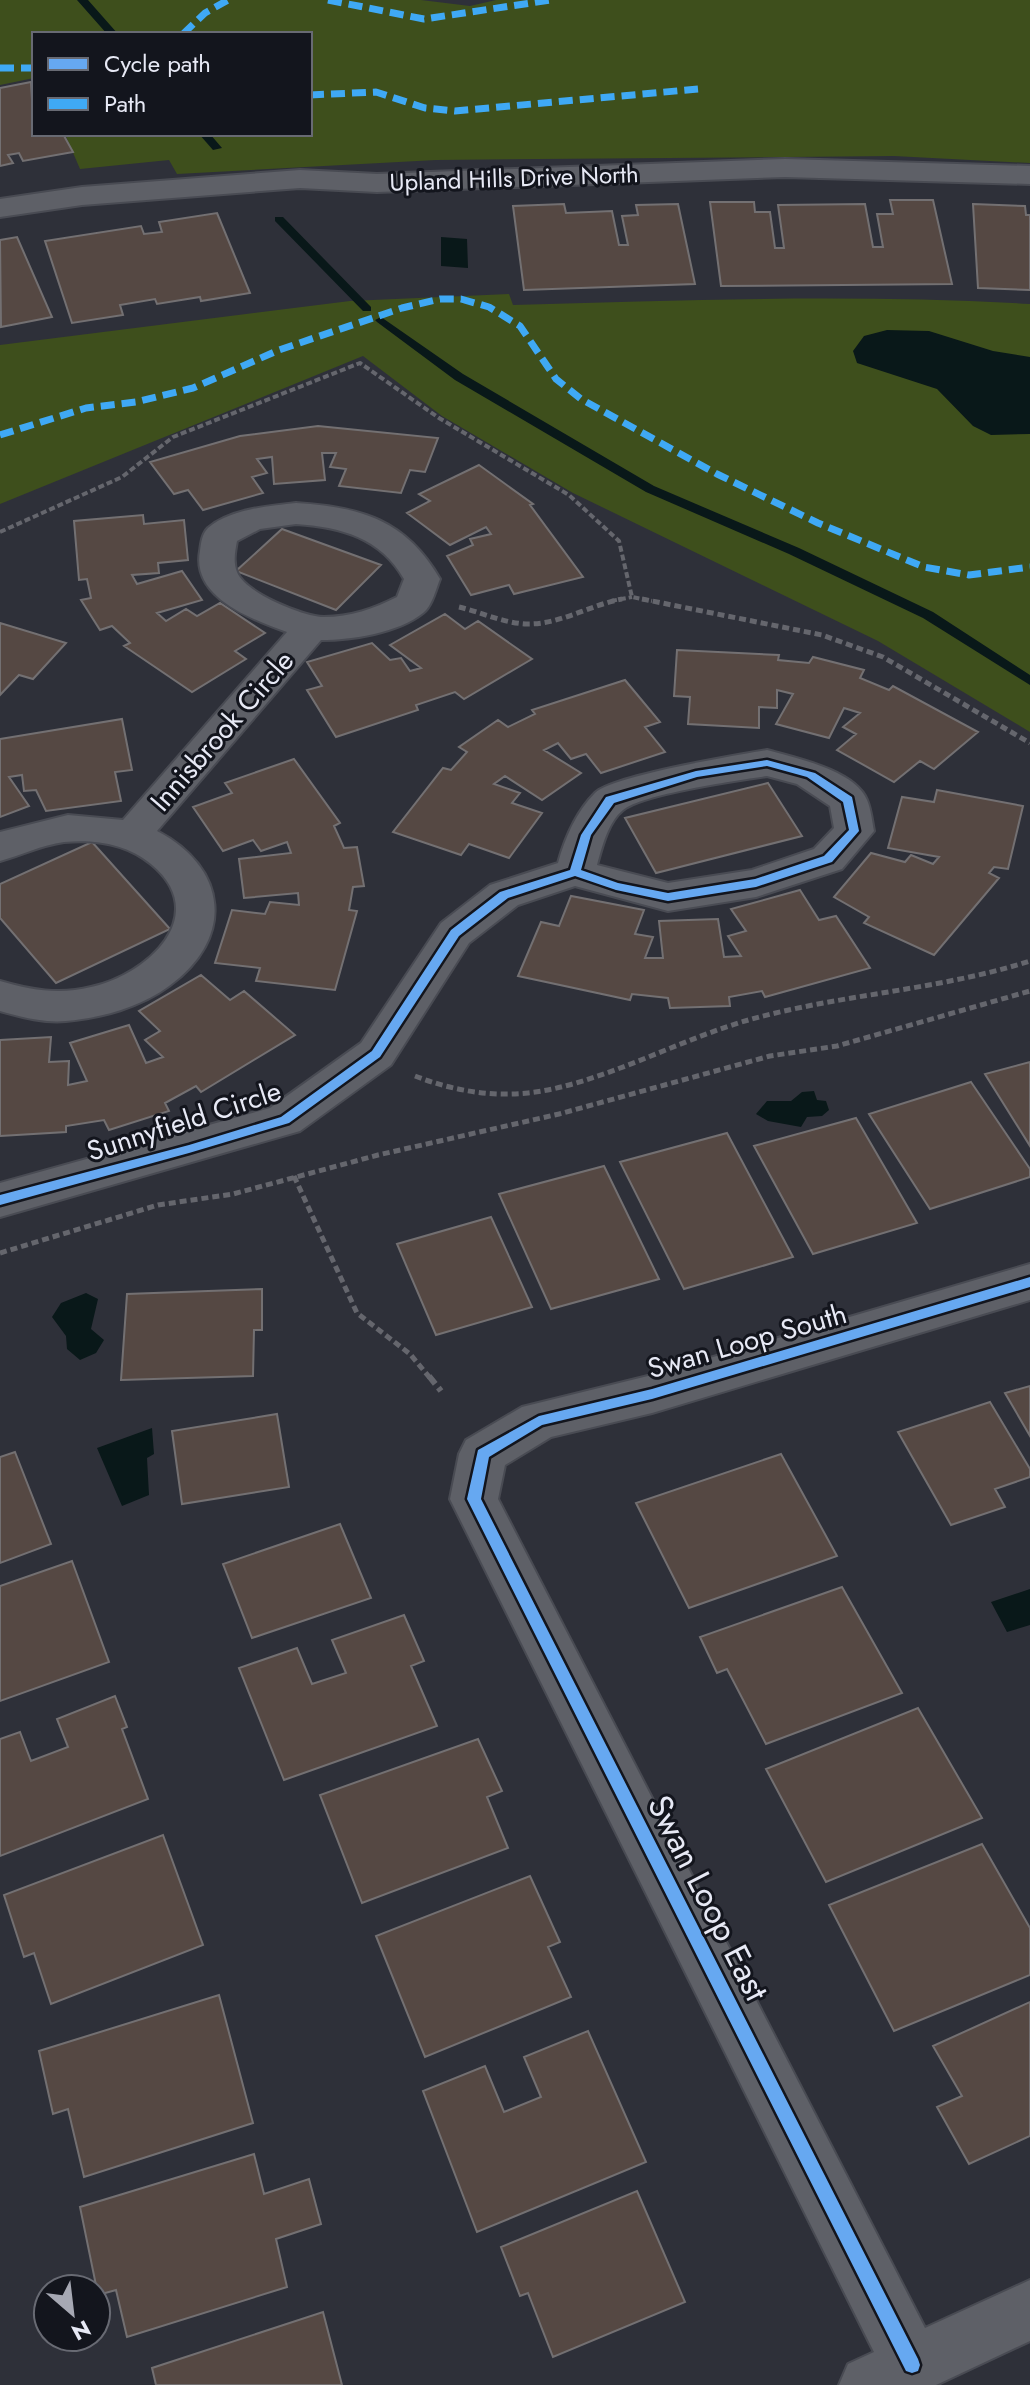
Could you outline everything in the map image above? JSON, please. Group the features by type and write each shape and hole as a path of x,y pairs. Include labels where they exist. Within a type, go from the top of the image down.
{"street":[{"name":"Upland Hills Drive North","path":"0,208 82,196 300,179 377,183 785,168 1030,175"},
{"name":"Innisbrook Circle","path":"281,516 322,517 367,525 394,540 415,559 422,579 412,604 378,621 343,630 311,628 261,610 232,592 220,575 214,554 220,536 248,522 281,516"},
{"name":"Innisbrook Circle","path":"132,835 311,628"},
{"path":"767,763 811,775 848,800 854,831 828,859 756,883 668,897 616,886 575,872 586,835 610,800 696,774 767,763"},
{"name":"Innisbrook Circle","path":"0,848 52,830 93,828 132,835 164,851 186,873 196,900 193,929 176,958 147,981 109,998 66,1006 23,1004 0,996"},
{"name":"Sunnyfield Circle","path":"0,1200 285,1120 376,1054 455,933 504,895 575,872"},
{"name":"Swan Loop South","path":"483,1454 539,1421 652,1394 1030,1282"},
{"name":"Swan Loop East","path":"483,1454 474,1499 890,2375"},
{"path":"890,2375 1030,2310"}],"path":[{"path":"0,532 122,477 173,437 360,363 439,418 569,495 619,541 632,597"},
{"path":"412,604 477,609 525,624 561,619 595,604 632,597 822,635 883,657 1030,743"},
{"path":"376,1054 401,1071 438,1086 491,1095 546,1090 599,1075 693,1037 848,998 974,978 1030,961"},
{"path":"0,1253 158,1205 233,1194 294,1176 559,1114 770,1056 837,1046 1030,991"},
{"path":"294,1176 357,1313 410,1354 441,1391"}],"green space":[{"path":"0,0 421,0 470,6 496,0 1030,0 1030,163 894,156 436,160 177,174 169,160 80,169 66,136 312,136 312,32 32,32 32,78 0,85"},
{"path":"509,294 513,305 836,299 1030,304 1030,732 878,641 573,493 442,416 363,356 0,504 0,345 350,301"}],"shaded area":[{"path":"441,237 467,239 468,268 441,266"},
{"path":"887,330 929,331 993,351 1030,357 1030,434 991,435 973,426 937,389 857,363 853,351 864,336"},
{"path":"814,1091 817,1100 826,1101 829,1110 822,1116 807,1117 801,1127 768,1121 756,1114 767,1101 791,1101 802,1092"},
{"path":"86,1293 98,1299 91,1329 104,1340 96,1353 80,1360 67,1349 66,1336 52,1317 61,1303"},
{"path":"152,1428 154,1454 147,1458 149,1495 122,1506 97,1448"},
{"path":"1030,1589 1030,1625 1007,1632 991,1602"}],"building":[{"path":"31,82 32,136 64,136 73,152 23,161 19,153 8,155 13,163 0,166 0,88"},
{"path":"890,200 933,200 952,284 721,286 710,202 754,202 755,212 770,212 775,248 784,248 778,205 865,204 873,247 883,247 877,214 893,214"},
{"path":"564,204 566,213 612,211 619,245 628,245 622,216 638,215 636,205 678,204 695,284 524,290 513,206"},
{"path":"973,204 1025,206 1026,215 1030,215 1030,290 978,288"},
{"path":"217,213 250,293 157,304 155,299 120,305 123,315 72,323 45,241 141,226 144,234 162,232 159,222"},
{"path":"17,237 52,317 1,327 0,240"},
{"path":"318,426 438,438 425,472 410,470 401,493 339,486 346,469 330,467 336,453 322,453 325,480 274,484 272,457 257,459 267,473 252,477 263,493 203,510 188,490 174,494 150,462 240,436"},
{"path":"479,465 533,504 530,505 583,577 514,594 509,585 471,595 447,556 473,545 470,539 491,534 486,527 450,545 407,513 430,501 419,494"},
{"path":"143,515 144,524 184,520 188,560 158,563 159,573 132,575 137,584 182,571 202,600 157,613 166,621 186,609 197,616 220,603 265,633 235,651 246,659 192,692 124,646 130,643 112,626 100,630 81,600 91,598 87,579 79,580 74,521"},
{"path":"282,529 381,565 336,610 236,571"},
{"path":"445,614 465,629 478,621 532,659 464,699 455,692 416,705 418,710 336,737 307,690 322,686 307,662 372,643 390,660 401,658 410,671 421,668 390,645"},
{"path":"0,623 66,643 33,679 19,675 0,695"},
{"path":"677,650 779,655 778,660 809,663 813,657 864,670 860,678 889,690 893,686 978,732 934,769 920,761 894,782 837,750 856,734 843,727 860,713 844,708 829,738 776,724 793,694 777,690 777,708 759,707 759,728 688,724 690,697 674,696"},
{"path":"625,680 660,722 645,727 665,752 601,773 586,754 571,759 558,743 544,750 581,773 542,800 505,776 494,784 520,793 512,803 542,813 509,858 469,844 461,855 393,832 443,768 451,770 467,752 459,747 498,720 508,727 535,714 532,710"},
{"path":"122,719 132,770 115,772 121,801 46,811 36,790 24,791 22,775 9,777 29,806 0,817 0,739"},
{"path":"294,759 340,823 334,826 344,848 357,847 364,886 353,887 349,910 357,911 335,990 256,981 260,968 215,963 232,910 265,914 270,902 299,905 298,893 244,898 239,859 291,853 287,842 261,851 253,840 223,851 193,807 232,793 225,783"},
{"path":"768,783 802,836 656,873 625,818"},
{"path":"937,790 1023,806 1008,869 994,867 989,873 999,878 934,955 864,923 869,917 834,897 871,853 905,862 911,855 933,864 939,857 888,848 902,797 934,802"},
{"path":"92,842 170,929 56,983 0,918 0,884"},
{"path":"800,890 819,920 836,916 870,968 765,997 762,991 729,997 730,1006 670,1008 668,998 632,994 630,1000 518,976 541,922 559,926 571,896 644,910 635,934 653,937 645,958 663,958 659,921 718,919 724,957 741,956 728,936 746,931 731,909"},
{"path":"201,975 230,1000 244,991 295,1035 201,1092 196,1086 165,1103 169,1111 109,1130 104,1120 66,1126 66,1132 0,1136 0,1040 51,1037 49,1062 69,1061 68,1085 87,1081 70,1043 129,1025 146,1063 163,1057 145,1040 160,1031 139,1011"},
{"path":"1030,1062 1030,1146 985,1074"},
{"path":"971,1082 1030,1169 1030,1177 930,1209 869,1114"},
{"path":"856,1118 917,1223 813,1254 754,1146"},
{"path":"727,1133 793,1257 684,1289 620,1162"},
{"path":"604,1166 659,1279 551,1309 499,1194"},
{"path":"491,1217 532,1307 436,1335 397,1244"},
{"path":"262,1289 262,1330 254,1330 253,1376 121,1380 127,1294"},
{"path":"1030,1386 1030,1436 1005,1393"},
{"path":"990,1402 1030,1469 1030,1477 995,1489 1005,1507 951,1525 898,1432"},
{"path":"277,1414 289,1487 182,1504 172,1431"},
{"path":"15,1452 51,1544 0,1563 0,1457"},
{"path":"781,1454 837,1556 689,1608 636,1503"},
{"path":"340,1524 371,1598 252,1638 223,1564"},
{"path":"72,1561 109,1662 0,1701 0,1586"},
{"path":"842,1587 902,1693 766,1744 727,1669 717,1673 700,1637"},
{"path":"404,1615 424,1661 411,1666 437,1726 284,1780 239,1668 297,1648 312,1684 346,1673 332,1640"},
{"path":"115,1696 127,1727 122,1729 148,1799 0,1856 0,1739 20,1732 31,1761 68,1747 57,1719"},
{"path":"918,1708 982,1818 826,1882 766,1769"},
{"path":"478,1739 502,1791 487,1797 508,1848 362,1903 320,1795"},
{"path":"163,1835 203,1945 51,2004 34,1953 24,1957 4,1895"},
{"path":"982,1844 1030,1928 1030,1975 894,2031 829,1905"},
{"path":"530,1876 560,1942 548,1947 571,1997 425,2057 376,1936"},
{"path":"219,1995 253,2123 84,2177 68,2109 53,2114 39,2051"},
{"path":"1030,2002 1030,2136 969,2164 937,2107 962,2096 933,2046"},
{"path":"588,2031 646,2162 477,2232 423,2091 485,2066 504,2112 541,2097 524,2057"},
{"path":"254,2154 264,2194 309,2179 321,2224 276,2239 287,2287 127,2337 116,2290 112,2291 112,2273 94,2273 80,2207"},
{"path":"637,2191 685,2302 553,2357 528,2293 520,2296 501,2247"},
{"path":"323,2312 342,2385 156,2385 152,2368"}],"waterway":[{"path":"82,0 111,32"},
{"path":"206,136 217,148"},
{"path":"279,219 367,309"},
{"path":"381,320 459,377 650,489 794,551 928,615 1030,681"}],"marked path":[{"path":"185,32 205,13 228,0"},
{"path":"328,0 424,19 551,0"},
{"path":"0,68 32,68"},
{"path":"312,95 376,92 425,108 455,111 698,89"},
{"path":"0,435 86,408 136,402 193,388 279,350 402,308 440,299 461,299 489,307 520,326 556,379 581,399 717,474 818,523 924,567 969,575 1030,567"}],"cycle path":[{"path":"0,1200 285,1120 376,1054 455,933 504,895 575,872 616,886 668,897 756,883 828,859 854,831 848,800 811,775 767,763 696,774 610,800 586,835 575,872"},
{"path":"912,2365 474,1499 483,1454 539,1421 652,1394 1030,1282"}]}
